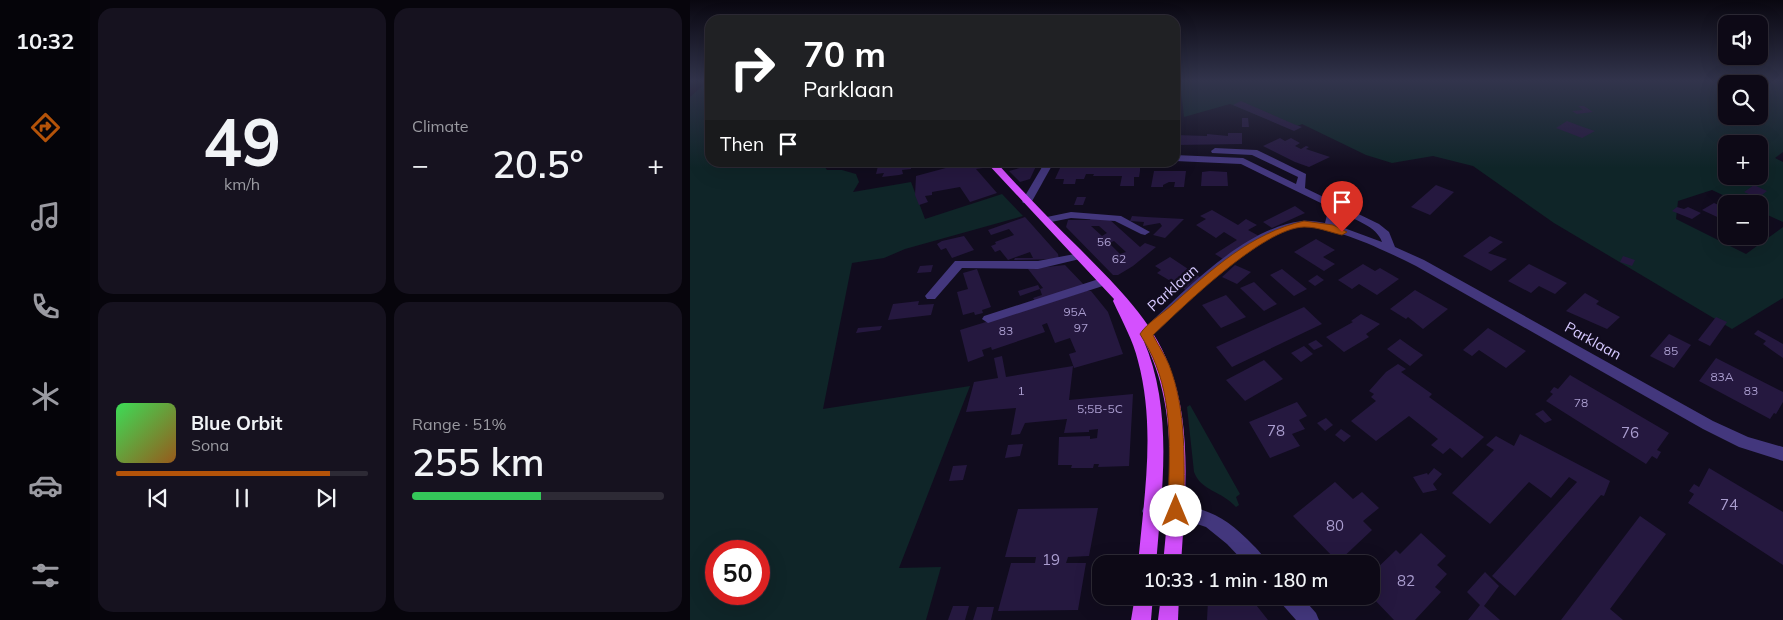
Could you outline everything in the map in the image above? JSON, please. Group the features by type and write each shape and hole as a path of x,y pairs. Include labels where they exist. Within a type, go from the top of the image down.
{"main road":[{"path":"995,167 1137,315 1162,365 1170,392 1176,433 1176,511 1173,555"},
{"path":"1116,294 1145,360 1151,386 1157,450 1148,555"},
{"path":"1141,620 1143,605"},
{"path":"1168,620 1169,605"}],"street":[{"path":"1181,158 1243,161 1375,226 1386,234 1390,249"},
{"path":"1027,201 1047,167"},
{"path":"1330,227 1334,207"},
{"path":"1046,220 1071,216 1117,218 1145,232"},
{"name":"Parklaan","path":"1146,334 1218,269 1265,238 1287,228 1304,224 1330,227 1390,249 1420,263 1708,425 1744,442 1783,454"},
{"path":"931,296 959,264 1038,265 1080,256"},
{"path":"988,319 1105,281"},
{"path":"1151,511 1176,511 1206,517 1226,528 1250,555"},
{"path":"1296,605 1309,620"}],"green space":[{"path":"690,110 705,110 705,167 825,167 827,170 842,170 856,174 859,182 853,192 911,182 925,219 1002,194 1023,216 905,249 884,258 852,263 823,409 970,386 899,568 941,567 926,620 690,620"},
{"path":"1183,110 1209,110 1184,117"},
{"path":"1244,110 1718,110 1718,125 1768,125 1768,110 1783,110 1783,152 1775,158 1783,162 1783,222 1768,215 1768,195 1723,195 1712,190 1678,201 1676,219 1718,240 1718,245 1728,245 1746,254 1758,245 1768,245 1768,238 1783,227 1783,298 1732,329 1554,223 1473,166 1433,156 1392,163 1366,155 1302,124 1291,129"},
{"path":"1190,405 1240,494 1236,497 1239,505 1236,507 1225,497 1202,483 1194,472 1187,407"}],"building":[{"path":"1245,110 1261,110 1302,127 1294,131"},
{"path":"1583,110 1593,112 1577,114 1572,111"},
{"path":"1242,118 1248,118 1249,127 1242,127"},
{"path":"1567,121 1595,131 1582,138 1556,128"},
{"path":"1228,133 1242,133 1242,144 1180,145 1180,135 1207,136 1207,134 1228,136"},
{"path":"1280,138 1285,141 1291,138 1300,143 1295,146 1301,149 1306,146 1309,147 1306,149 1330,157 1309,167 1263,146"},
{"path":"878,167 911,167 911,169 902,170 903,174 899,175 882,177 884,173 876,174"},
{"path":"949,167 982,167 976,169 997,193 970,202 960,187 932,192 932,195 925,196 928,202 919,205 915,195 916,176"},
{"path":"1023,167 1036,167 1030,179 1020,182 1009,171"},
{"path":"1140,167 1140,171 1139,177 1134,177 1134,186 1120,186 1122,176 1093,176 1094,174 1086,174 1084,179 1076,179 1075,184 1063,184 1064,179 1055,179 1060,168"},
{"path":"1154,171 1186,171 1184,187 1174,187 1175,182 1169,182 1163,185 1163,187 1151,187"},
{"path":"1202,172 1227,172 1228,186 1201,186"},
{"path":"1436,185 1454,192 1430,215 1411,207"},
{"path":"1754,185 1767,191 1762,195 1751,195 1744,192"},
{"path":"1077,197 1086,197 1083,205 1074,205"},
{"path":"1714,203 1718,205 1718,217 1702,210"},
{"path":"1295,206 1305,213 1272,228 1263,222"},
{"path":"1677,207 1684,209 1688,207 1701,213 1692,219 1672,211"},
{"path":"1212,210 1238,225 1246,219 1257,225 1248,230 1259,236 1223,259 1215,254 1237,240 1224,232 1216,238 1196,225 1206,219 1200,216"},
{"path":"1132,216 1184,219 1165,238 1153,235 1162,226 1160,223 1143,226 1144,222 1130,221"},
{"path":"1025,217 1058,254 1059,259 1014,260 1015,258 1033,258 1030,252 1008,260 1000,250 995,252 991,246 996,244 995,242 1014,235 1009,229 991,235 988,230"},
{"path":"1091,218 1110,220 1140,247 1145,243 1156,247 1133,266 1118,275 1113,275 1066,227 1068,220 1090,220","holes":["1091,226 1099,226 1107,233 1102,236","1114,241 1126,252 1120,254 1109,243"]},
{"path":"964,236 974,250 952,258 946,248 941,250 937,244 942,241"},
{"path":"1490,236 1503,242 1488,253 1507,259 1491,271 1463,256"},
{"path":"1316,239 1335,250 1323,257 1335,264 1324,271 1294,252"},
{"path":"1623,256 1635,260 1632,266 1620,262"},
{"path":"1170,257 1203,279 1189,292 1157,273 1161,270 1155,266"},
{"path":"1363,264 1375,271 1380,268 1399,279 1377,295 1359,284 1352,289 1338,280"},
{"path":"1529,264 1567,283 1555,294 1539,286 1531,293 1508,281"},
{"path":"933,265 931,272 917,273 920,266"},
{"path":"1065,265 1085,286 1035,301 1033,298 1042,295 1040,289 1043,288 1028,269"},
{"path":"1235,265 1251,272 1237,284 1222,277"},
{"path":"977,269 991,307 982,310 983,313 975,315 974,312 963,315 957,292 968,289 963,273"},
{"path":"1282,269 1307,289 1294,296 1270,275"},
{"path":"1317,275 1324,280 1315,286 1308,281"},
{"path":"1254,282 1277,304 1264,311 1240,288"},
{"path":"1038,285 1040,289 1020,296 1018,291"},
{"path":"1415,290 1448,309 1423,329 1408,317 1406,319 1390,309"},
{"path":"1091,291 1108,312 1123,354 1074,368 1069,354 1076,352 1070,338 1055,343 1047,323 1042,325 1045,332 992,350 991,347 982,350 984,356 968,362 960,330"},
{"path":"1585,293 1599,301 1596,304 1620,317 1607,329 1566,311"},
{"path":"1226,295 1246,317 1221,328 1202,305"},
{"path":"919,301 918,305 934,304 931,315 888,320 893,304"},
{"path":"1304,307 1322,324 1232,367 1216,347"},
{"path":"1361,314 1380,324 1366,334 1369,337 1344,352 1326,337 1353,322 1351,321"},
{"path":"1716,317 1727,322 1710,346 1698,340"},
{"path":"882,326 880,330 856,333 858,328"},
{"path":"1488,328 1526,351 1506,368 1479,350 1472,356 1463,350"},
{"path":"1758,330 1783,344 1783,358 1763,344 1766,341 1754,334"},
{"path":"1669,334 1691,345 1674,368 1650,356"},
{"path":"1400,339 1423,355 1410,366 1387,349"},
{"path":"1316,340 1323,346 1314,350 1308,344"},
{"path":"1304,346 1313,354 1301,362 1291,353"},
{"path":"1002,356 1006,377 1073,366 1069,400 1133,394 1129,466 1098,467 1099,464 1094,464 1093,468 1071,468 1072,465 1058,465 1059,437 1090,436 1090,439 1097,438 1098,429 1089,430 1089,432 1064,433 1067,419 1025,423 1020,434 1011,435 1016,408 966,412 974,382 998,378 994,358"},
{"path":"1716,358 1783,392 1783,402 1776,414 1774,413 1770,419 1699,381"},
{"path":"1264,360 1283,379 1245,401 1226,380"},
{"path":"1398,364 1406,369 1401,372 1432,394 1429,397 1484,437 1462,458 1450,448 1443,454 1431,445 1438,439 1409,416 1376,441 1351,421 1376,401 1371,397 1374,394 1369,391 1386,372"},
{"path":"1570,375 1669,433 1657,450 1661,452 1657,459 1652,456 1646,464 1546,401 1553,394 1550,392 1554,387 1558,389"},
{"path":"1297,402 1307,416 1299,420 1305,429 1292,434 1300,446 1270,458 1249,422"},
{"path":"1543,410 1552,420 1545,423 1535,414"},
{"path":"1326,418 1333,425 1325,431 1317,423"},
{"path":"1341,429 1351,436 1344,442 1335,435"},
{"path":"1520,434 1610,481 1604,496 1601,495 1515,596 1492,576 1577,482 1569,477 1551,498 1529,482 1490,524 1452,493 1494,450 1486,445 1496,436 1514,446"},
{"path":"1023,444 1020,456 1005,458 1008,445"},
{"path":"967,465 963,480 949,481 953,466"},
{"path":"1434,468 1442,474 1433,484 1437,490 1423,493 1413,477 1427,473 1428,475"},
{"path":"1709,468 1783,512 1783,565 1688,503 1694,494 1689,491 1694,484 1699,487"},
{"path":"1335,482 1353,499 1362,492 1379,508 1363,521 1372,530 1345,555 1331,555 1293,516"},
{"path":"1098,508 1089,556 1068,557 1066,563 1086,563 1078,610 998,611 1011,563 1035,563 1036,557 1005,557 1018,509"},
{"path":"1640,516 1666,534 1610,609 1623,620 1561,620"},
{"path":"1421,533 1446,556 1437,565 1447,574 1435,587 1441,592 1415,620 1394,620 1380,605 1380,565 1396,550 1400,554"},
{"path":"1485,572 1499,586 1484,606 1500,620 1468,620 1480,605 1467,592"},
{"path":"1208,605 1256,605 1268,620 1207,620"},
{"path":"953,606 969,606 965,620 948,620"},
{"path":"977,607 994,607 991,620 973,620"}],"route":[{"path":"1176,511 1176,433 1170,392 1162,365 1146,334 1218,269 1265,238 1287,228 1304,224 1330,227 1342,232"}]}
